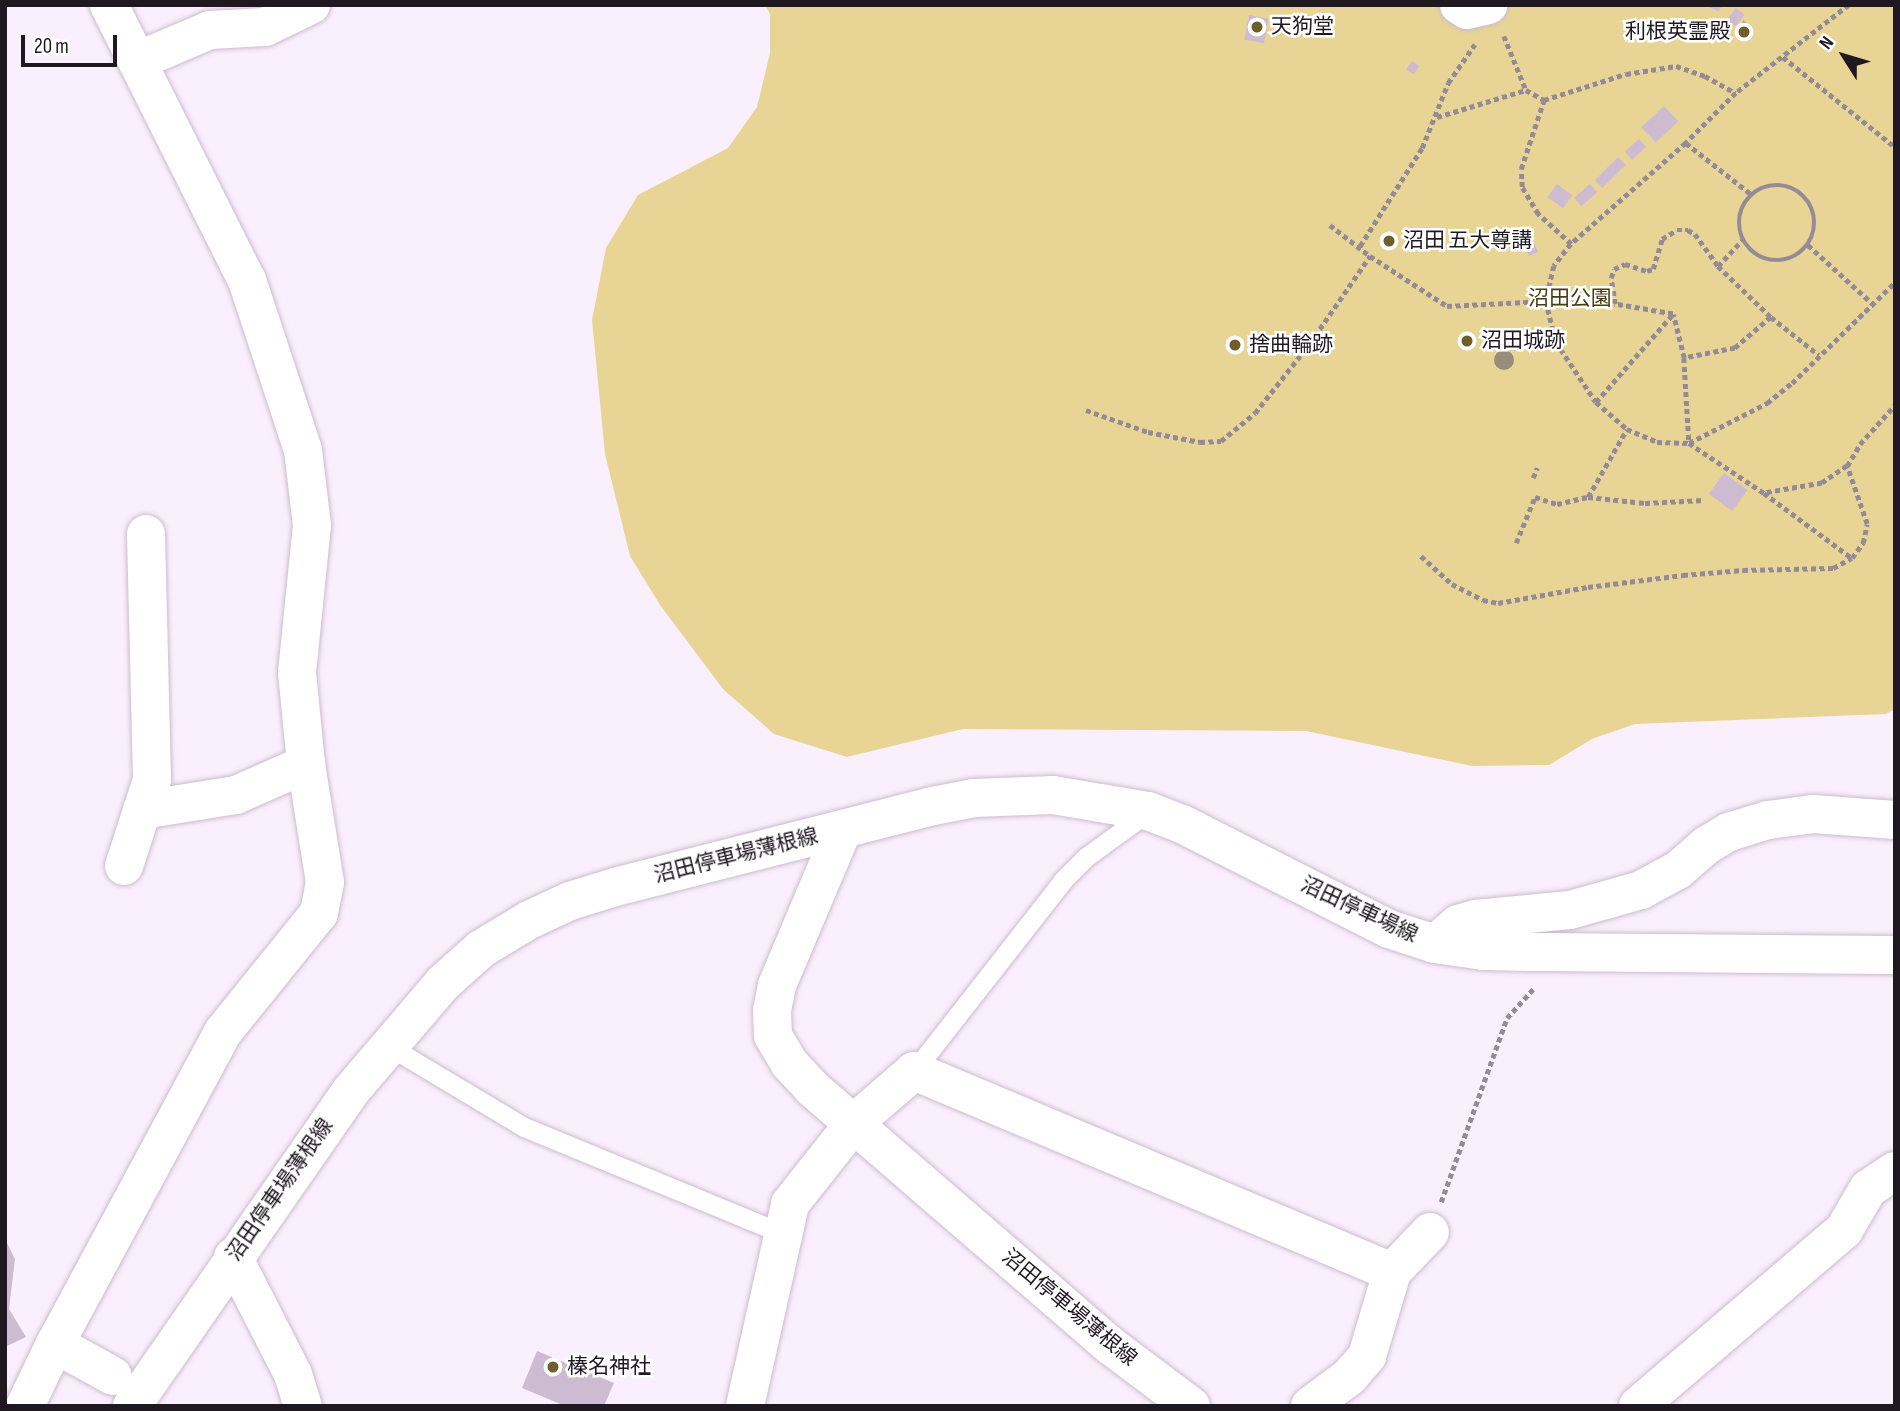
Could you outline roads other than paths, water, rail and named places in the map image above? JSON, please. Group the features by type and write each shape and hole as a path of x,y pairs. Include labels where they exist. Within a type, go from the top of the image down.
{"street":[{"path":"24,1406 223,1032 319,914 325,882 306,764 297,672 312,525 303,450 247,280 109,5"},
{"path":"137,61 210,30 265,27 311,5"},
{"path":"124,866 152,780 146,534"},
{"path":"142,810 236,795 306,764"},
{"name":"沼田停車場線","path":"843,829 974,798 1053,795 1149,811 1182,824 1389,929 1435,944 1532,952 1895,955"},
{"path":"1435,944 1458,924 1476,919 1570,909 1641,890 1678,870 1707,845 1729,832 1768,820 1813,814 1895,820"},
{"name":"沼田停車場薄根線","path":"122,1391 233,1257 292,1172 387,1045 443,983 481,949 529,920 570,901 843,829"},
{"name":"沼田停車場薄根線","path":"843,829 777,985 772,1010 773,1036 789,1063 811,1088 1111,1346 1191,1406"},
{"path":"745,1406 790,1204 854,1123 914,1072 1392,1272"},
{"path":"1638,1406 1844,1230 1868,1189 1895,1171"},
{"path":"1310,1406 1349,1377 1367,1356 1392,1272 1430,1233"},
{"path":"233,1257 293,1374 303,1406"},
{"path":"55,1344 122,1391"}],"lane":[{"path":"914,1072 1063,880 1086,857 1149,811"},
{"path":"387,1045 524,1127 783,1234"}],"place":[{"name":"天狗堂","path":"1257,27"},
{"name":"利根英霊殿","path":"1744,32"},
{"name":"沼田 五大尊講","path":"1389,241"},
{"name":"沼田城跡","path":"1467,341"},
{"name":"捨曲輪跡","path":"1235,345"},
{"name":"榛名神社","path":"553,1367"}],"park label":[{"name":"沼田公園","path":"1570,299"}]}
